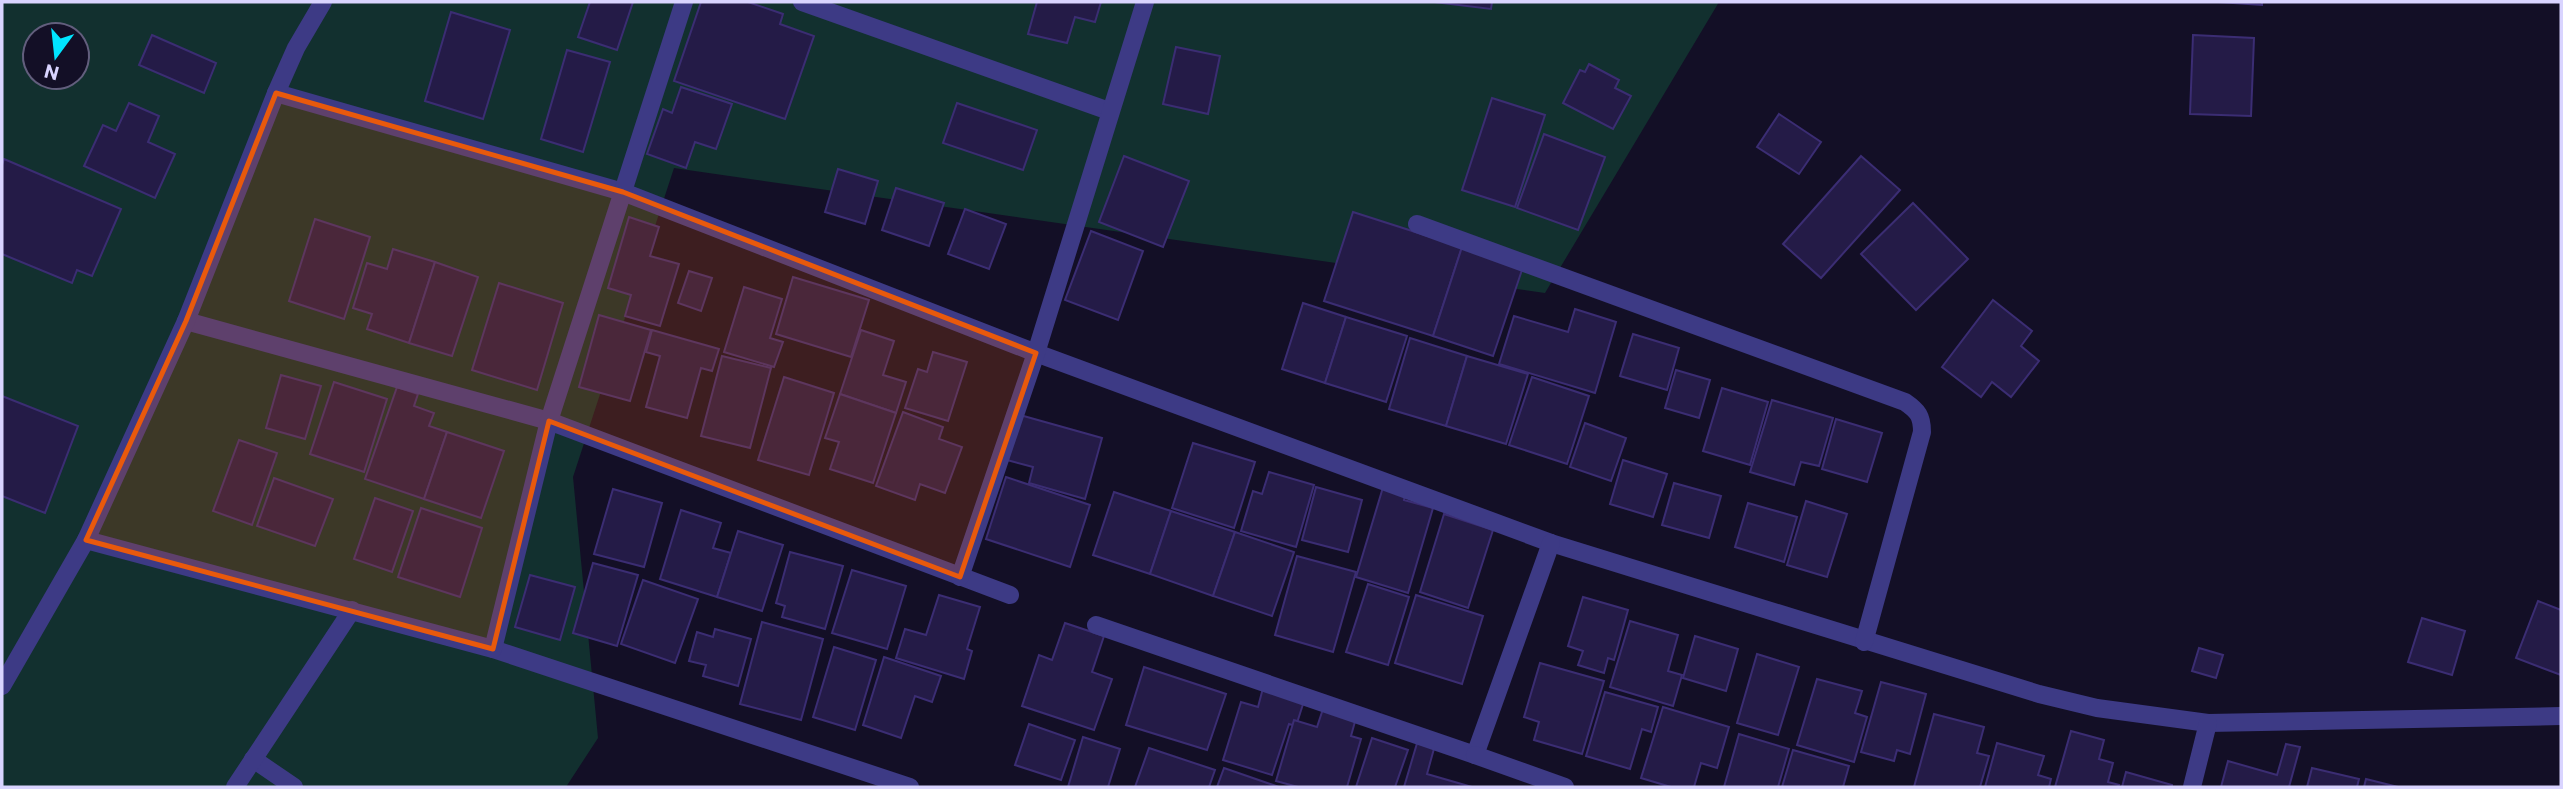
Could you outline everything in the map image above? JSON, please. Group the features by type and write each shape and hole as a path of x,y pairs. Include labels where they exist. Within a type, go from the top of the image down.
{"street":[{"path":"2,686 86,540 186,321 276,93 296,48 323,2"},
{"path":"493,649 549,421 684,2"},
{"path":"802,2 1109,111"},
{"path":"960,577 1037,353 1109,111 1145,2"},
{"path":"276,93 623,192 1037,353 1551,543 2039,695 2097,708 2208,723 2561,716"},
{"path":"1417,224 1905,402 1915,409 1920,415 1922,432 1864,642"},
{"path":"186,321 549,421 1010,595"},
{"path":"86,540 493,649 910,787"},
{"path":"1475,755 1551,543"},
{"path":"235,787 352,610"},
{"path":"1096,625 1565,787"},
{"path":"2192,787 2208,723"},
{"path":"253,760 294,787"}],"highlighted area":[{"path":"276,93 623,192 1036,353 960,577 549,421 493,649 86,540 186,321"}],"green space":[{"path":"2,2 1719,2 1545,293 674,168 573,477 598,738 566,787 2,787"}],"building":[{"path":"590,2 633,2 617,50 578,37"},
{"path":"701,2 748,2 783,14 780,24 814,36 785,119 674,81"},
{"path":"1037,2 1101,2 1095,22 1075,17 1067,43 1028,34"},
{"path":"1434,2 1492,2 1491,9"},
{"path":"2218,2 2262,2 2262,5"},
{"path":"451,12 510,30 483,119 425,101"},
{"path":"152,35 216,63 204,93 139,65"},
{"path":"2193,35 2254,38 2251,116 2190,114"},
{"path":"1176,47 1220,56 1208,114 1163,104"},
{"path":"567,50 610,62 583,152 541,139"},
{"path":"1589,64 1619,80 1615,88 1631,96 1613,129 1563,103 1580,70 1585,72"},
{"path":"681,87 732,104 716,149 695,142 686,168 647,154 663,109 672,113"},
{"path":"1492,98 1545,115 1515,207 1462,190"},
{"path":"129,103 159,116 148,142 175,154 155,198 84,166 103,125 116,131"},
{"path":"957,103 1037,130 1023,170 943,143"},
{"path":"1779,114 1821,142 1799,174 1757,147"},
{"path":"1544,134 1605,157 1578,230 1517,208"},
{"path":"1124,156 1189,181 1163,247 1099,222"},
{"path":"1861,156 1900,190 1821,278 1783,244"},
{"path":"4,159 121,209 92,276 77,270 72,283 2,254"},
{"path":"838,169 878,181 865,224 825,212"},
{"path":"896,188 944,203 929,246 882,230"},
{"path":"1913,203 1968,259 1916,310 1861,254"},
{"path":"965,209 1006,224 989,269 948,254"},
{"path":"1353,212 1462,247 1433,336 1324,301"},
{"path":"629,217 659,227 650,256 679,264 660,326 625,316 631,295 608,288"},
{"path":"315,219 370,237 344,319 289,301"},
{"path":"1091,231 1143,251 1118,320 1065,300"},
{"path":"1462,247 1523,267 1493,356 1433,336"},
{"path":"393,249 435,262 409,343 367,329 372,314 353,308 367,263 387,269"},
{"path":"435,262 478,277 452,356 409,343"},
{"path":"689,271 712,278 701,311 678,303"},
{"path":"793,277 869,300 851,357 776,334"},
{"path":"499,283 563,303 537,390 472,370"},
{"path":"744,287 782,299 770,338 783,342 774,367 724,352"},
{"path":"1993,300 2032,331 2021,346 2039,361 2011,397 1992,382 1981,397 1942,367"},
{"path":"1303,303 1346,317 1325,383 1282,369"},
{"path":"1575,309 1616,322 1595,393 1499,364 1514,316 1568,332"},
{"path":"599,315 651,330 630,401 579,387"},
{"path":"1346,317 1407,336 1386,402 1325,383"},
{"path":"652,330 719,349 712,371 701,368 687,418 646,407 660,356 646,352"},
{"path":"861,330 894,341 883,375 906,382 896,413 840,394"},
{"path":"1633,334 1679,348 1667,390 1620,376"},
{"path":"1410,338 1467,356 1446,426 1389,409"},
{"path":"933,352 967,362 948,421 905,408 918,369 927,372"},
{"path":"722,356 771,368 750,448 701,436"},
{"path":"1467,356 1528,374 1506,444 1446,426"},
{"path":"1676,370 1710,380 1699,418 1665,408"},
{"path":"281,375 321,386 305,439 266,428"},
{"path":"784,377 834,393 809,475 758,460"},
{"path":"1532,377 1589,396 1567,464 1509,445"},
{"path":"334,382 387,399 364,472 310,454"},
{"path":"397,387 418,394 414,406 434,413 429,426 447,432 424,499 365,479"},
{"path":"1722,388 1768,402 1750,465 1703,451"},
{"path":"840,394 896,413 873,483 830,469 839,442 825,438"},
{"path":"2,396 78,426 45,513 2,496"},
{"path":"1772,400 1833,418 1819,466 1801,462 1794,485 1750,472"},
{"path":"903,412 943,427 939,439 962,447 945,493 920,484 915,500 876,486"},
{"path":"1020,415 1102,438 1085,499 1029,483 1033,467 1007,460"},
{"path":"1836,419 1882,433 1867,482 1822,469"},
{"path":"1585,423 1626,438 1611,481 1570,467"},
{"path":"447,432 504,451 481,518 424,499"},
{"path":"239,440 277,453 252,525 213,511"},
{"path":"1193,443 1255,462 1234,528 1172,508"},
{"path":"1623,460 1667,474 1653,517 1610,504"},
{"path":"1269,472 1314,485 1296,547 1241,531 1253,491 1262,494"},
{"path":"1006,477 1090,505 1070,567 986,539"},
{"path":"274,478 333,499 315,546 257,526"},
{"path":"1674,483 1721,496 1709,538 1662,525"},
{"path":"1384,484 1406,491 1404,500 1433,508 1408,593 1356,577"},
{"path":"1316,487 1362,500 1348,552 1302,540"},
{"path":"613,489 662,503 644,567 594,554"},
{"path":"1114,492 1171,511 1150,574 1093,555"},
{"path":"375,498 413,511 392,572 354,559"},
{"path":"1806,501 1847,514 1827,577 1787,565"},
{"path":"1748,503 1797,517 1784,562 1735,547"},
{"path":"421,508 482,528 460,597 398,577"},
{"path":"681,510 721,523 713,548 731,553 717,597 660,579"},
{"path":"1171,511 1235,532 1213,596 1150,574"},
{"path":"1444,514 1493,530 1468,608 1420,592"},
{"path":"738,531 783,545 762,611 717,597"},
{"path":"1235,532 1294,552 1272,616 1213,596"},
{"path":"790,552 843,566 825,629 782,617 785,606 776,603"},
{"path":"1297,556 1356,572 1333,652 1275,635"},
{"path":"593,563 638,575 617,646 573,633"},
{"path":"852,570 906,586 887,649 832,633"},
{"path":"530,575 575,587 560,640 515,627"},
{"path":"643,580 698,599 675,663 621,644"},
{"path":"1368,584 1409,597 1388,665 1346,652"},
{"path":"939,595 980,607 967,649 972,651 964,679 896,658 905,629 926,635"},
{"path":"1416,595 1483,616 1462,684 1395,663"},
{"path":"1583,597 1628,610 1614,660 1608,658 1604,673 1578,665 1583,651 1568,646"},
{"path":"2538,601 2561,610 2561,675 2516,658"},
{"path":"2422,618 2465,631 2452,675 2408,662"},
{"path":"1630,621 1678,635 1668,671 1682,675 1673,706 1610,687"},
{"path":"762,622 823,639 801,720 740,704"},
{"path":"1065,623 1104,636 1092,672 1112,679 1094,730 1022,706 1039,655 1052,660"},
{"path":"715,629 751,639 738,686 703,676 706,665 689,661 697,632 713,637"},
{"path":"1695,636 1738,649 1726,691 1683,678"},
{"path":"834,647 876,660 855,730 813,717"},
{"path":"2199,648 2223,655 2216,678 2192,671"},
{"path":"1757,654 1799,667 1778,735 1737,723"},
{"path":"884,657 941,676 932,702 915,696 901,738 863,725"},
{"path":"1540,663 1604,681 1582,754 1534,740 1539,722 1524,717"},
{"path":"1144,667 1226,694 1207,750 1126,725"},
{"path":"1817,679 1862,691 1855,713 1867,717 1854,762 1797,745"},
{"path":"1881,682 1926,694 1910,754 1897,750 1894,761 1861,752"},
{"path":"1263,688 1304,701 1296,726 1289,724 1272,775 1223,760 1241,702 1258,707"},
{"path":"1605,692 1658,707 1651,732 1642,729 1630,769 1586,756"},
{"path":"1663,707 1729,727 1717,768 1701,763 1694,787 1671,787 1641,778"},
{"path":"1323,709 1356,718 1351,736 1361,739 1347,787 1298,787 1276,781 1294,720 1317,727"},
{"path":"1934,714 1984,727 1977,753 1989,756 1980,787 1914,787"},
{"path":"1029,724 1075,740 1061,780 1015,765"},
{"path":"2071,731 2104,740 2099,759 2113,763 2108,782 2119,785 2118,787 2055,787"},
{"path":"1739,734 1789,749 1778,787 1724,787"},
{"path":"1083,737 1120,749 1108,787 1068,787"},
{"path":"1372,738 1408,750 1395,787 1356,787"},
{"path":"1418,740 1435,745 1427,774 1472,787 1404,787"},
{"path":"1997,743 2044,756 2038,775 2051,779 2049,787 1985,787"},
{"path":"2286,744 2300,747 2289,787 2221,787 2228,761 2277,775"},
{"path":"1149,748 1215,770 1209,787 1135,787"},
{"path":"1793,750 1849,766 1843,787 1782,787"},
{"path":"1224,768 1279,787 1217,787"},
{"path":"2312,768 2359,779 2357,787 2307,787"},
{"path":"2126,772 2172,785 2172,787 2122,787"},
{"path":"2366,779 2398,787 2364,787"}]}
